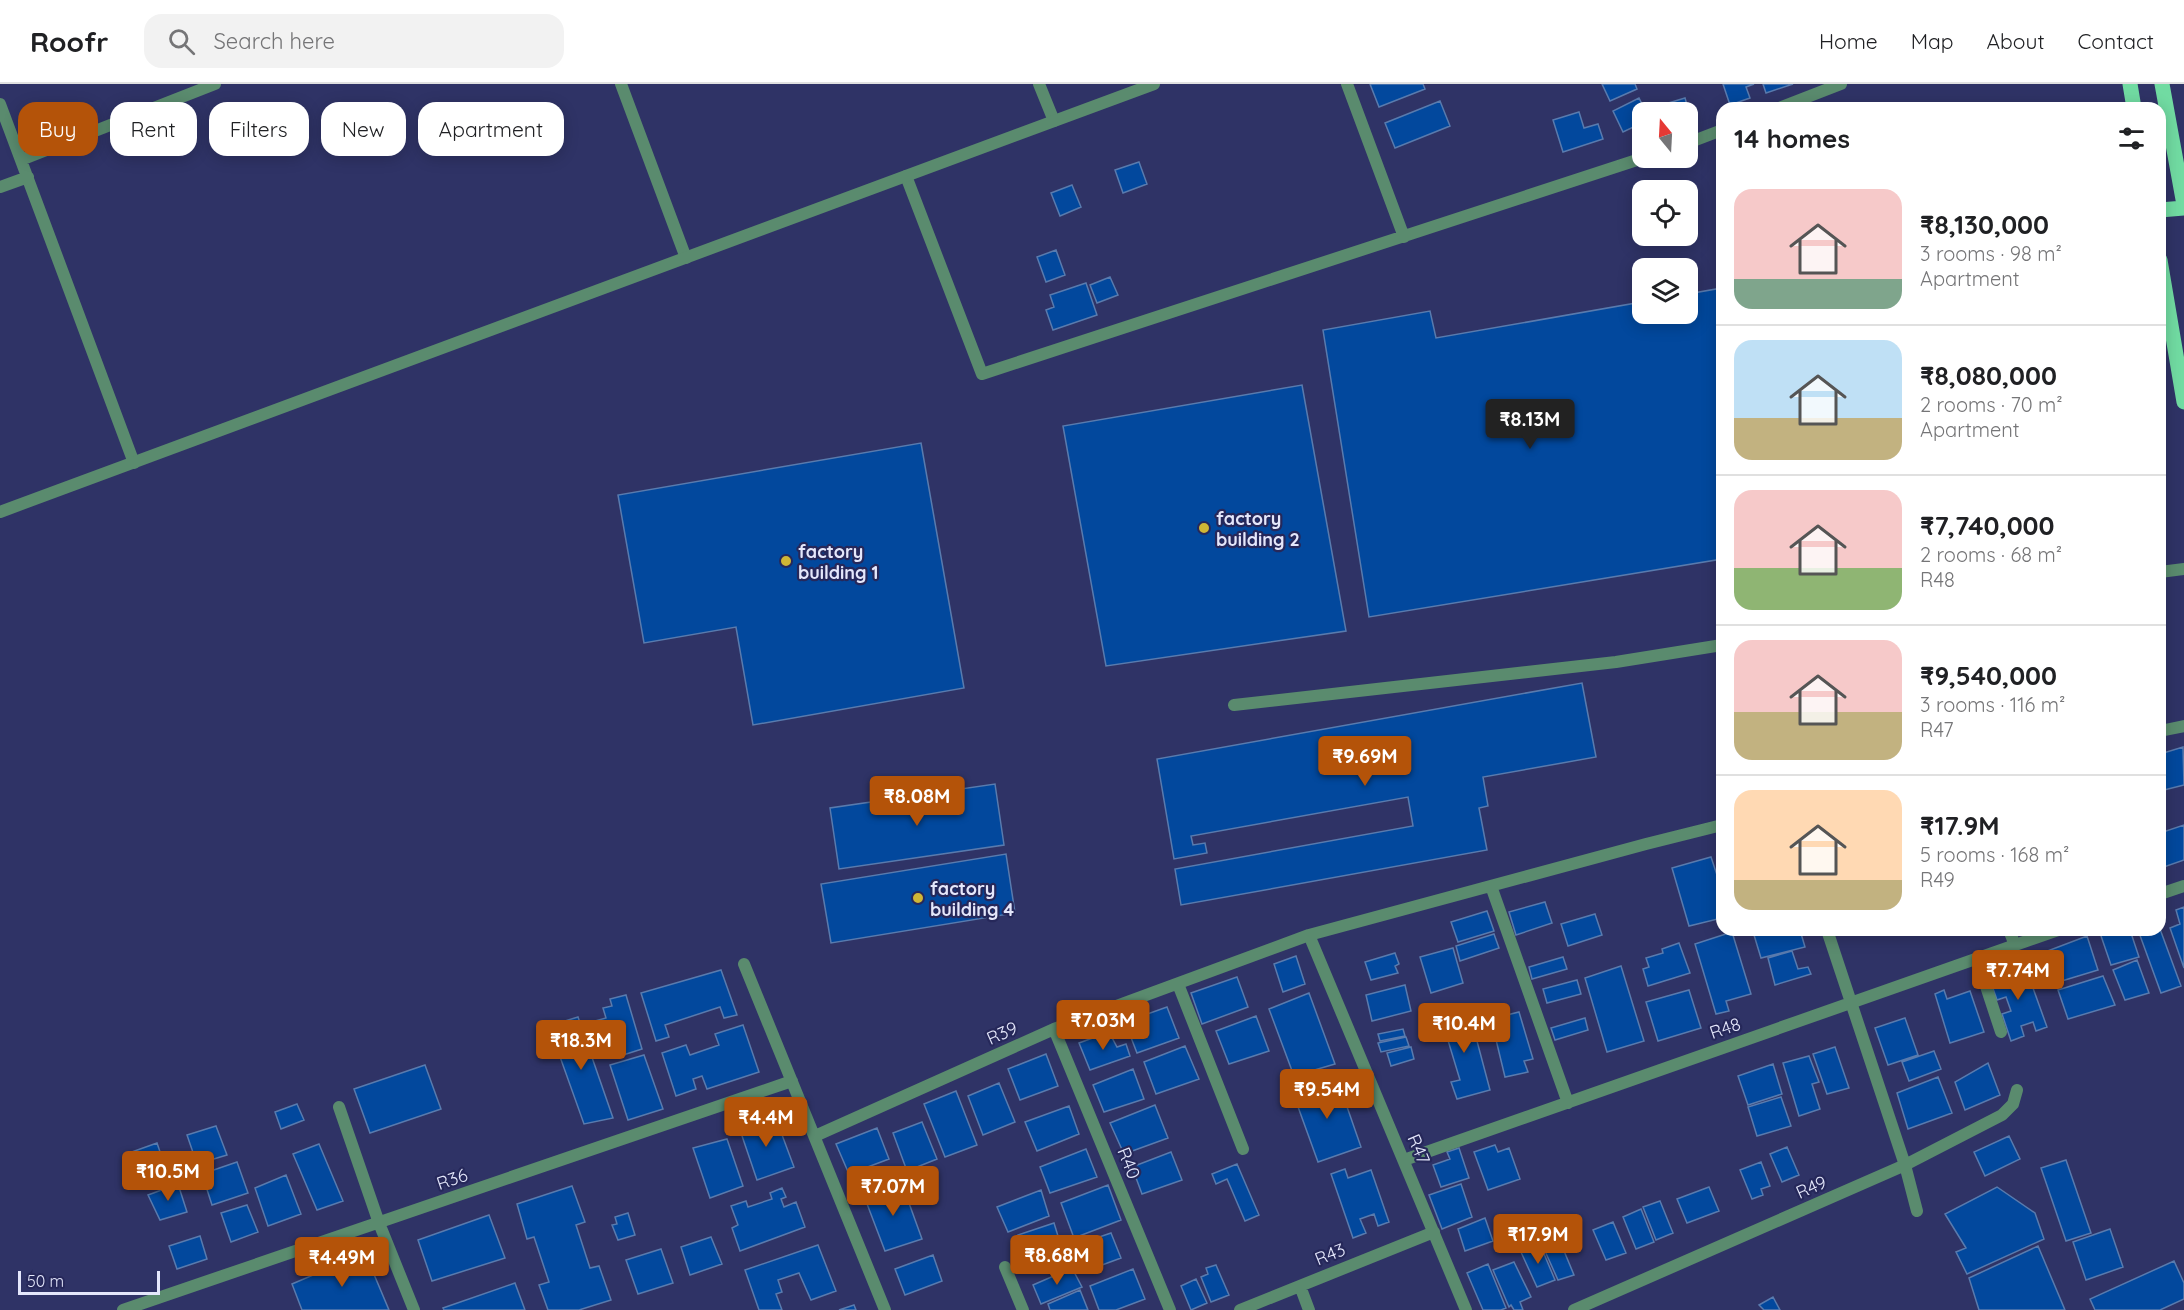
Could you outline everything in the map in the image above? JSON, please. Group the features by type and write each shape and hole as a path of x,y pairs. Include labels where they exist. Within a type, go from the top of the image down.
{"main road":[{"path":"2130,84 2133,102"},
{"path":"2162,84 2165,102"},
{"path":"2166,106 2184,207 2166,209"},
{"path":"2166,296 2184,402"}],"street":[{"path":"21,160 215,84"},
{"path":"621,84 686,258"},
{"path":"1039,84 1054,121"},
{"path":"0,512 1154,84"},
{"path":"1347,84 1404,237"},
{"path":"1794,102 1841,84"},
{"path":"0,104 134,463"},
{"path":"1698,139 1716,132"},
{"path":"906,176 982,374 1632,162"},
{"path":"0,187 28,177"},
{"path":"2166,572 2184,568"},
{"path":"1234,705 1616,662 1716,646"},
{"path":"2166,730 2184,726"},
{"name":"R39","path":"815,1136 1054,1029 1309,935 1716,827"},
{"path":"1491,886 1568,1103"},
{"path":"2166,892 2184,886"},
{"name":"R47","path":"1309,935 1466,1310"},
{"path":"1829,936 1905,1165 1917,1211"},
{"path":"2011,936 2015,945"},
{"name":"R48","path":"1404,1160 2041,936"},
{"path":"1977,959 2001,1032"},
{"path":"744,964 885,1310"},
{"path":"1178,984 1243,1149"},
{"name":"R40","path":"1054,1029 1170,1310"},
{"name":"R36","path":"123,1310 792,1081"},
{"name":"R49","path":"1574,1310 1905,1165 2002,1115 2013,1104 2017,1090"},
{"path":"339,1107 379,1223 414,1310"},
{"name":"R43","path":"1240,1310 1434,1232"},
{"path":"1005,1267 1023,1310"},
{"path":"1300,1286 1310,1310"}],"building":[{"path":"1370,84 1423,84 1425,89 1379,107"},
{"path":"1602,84 1635,84 1637,89 1610,101"},
{"path":"1723,84 1754,84 1746,87 1750,98 1729,102"},
{"path":"1763,84 1793,84 1766,93"},
{"path":"1639,98 1641,102 1632,102 1632,128 1623,132 1613,111"},
{"path":"1685,98 1686,102 1672,102"},
{"path":"1440,101 1450,126 1395,148 1385,123"},
{"path":"1579,112 1584,128 1598,124 1603,139 1563,152 1553,120"},
{"path":"1139,162 1147,184 1123,193 1115,170"},
{"path":"1072,185 1081,207 1060,216 1051,193"},
{"path":"1056,250 1065,275 1046,282 1037,257"},
{"path":"1110,277 1118,295 1097,303 1090,285"},
{"path":"1086,283 1097,315 1053,330 1046,310 1054,307 1050,295"},
{"path":"1716,289 1716,560 1369,617 1323,330 1430,311 1436,338 1632,304 1632,324 1698,324 1698,292"},
{"name":"factory building 2","path":"1302,385 1346,631 1106,666 1063,426"},
{"name":"factory building 1","path":"921,443 964,688 753,725 736,627 644,643 618,495"},
{"path":"1582,683 1596,757 1483,777 1488,806 1479,808 1487,850 1181,905 1175,869 1413,826 1408,797 1191,836 1193,845 1205,843 1207,853 1174,859 1157,759"},
{"path":"2183,747 2184,785 2166,790 2166,752"},
{"path":"995,784 1004,845 839,869 830,808"},
{"path":"2184,825 2184,860 2166,866 2166,831"},
{"name":"factory building 4","path":"1006,854 1015,913 831,943 821,884"},
{"path":"1711,857 1716,872 1716,919 1689,926 1672,868"},
{"path":"1545,902 1552,923 1516,935 1509,912"},
{"path":"2184,907 2184,968 2170,928 2180,924 2176,910"},
{"path":"1487,911 1494,931 1458,942 1451,922"},
{"path":"1595,914 1602,935 1568,946 1561,924"},
{"path":"1494,934 1499,948 1460,961 1456,946"},
{"path":"1720,936 1733,936 1751,994 1726,1001 1729,1011 1716,1014 1695,944"},
{"path":"1754,936 1802,936 1805,947 1761,958"},
{"path":"2087,936 2098,970 2055,983 2045,952"},
{"path":"2101,936 2132,936 2139,957 2111,965"},
{"path":"2140,936 2163,936 2181,986 2161,993"},
{"path":"1679,943 1690,973 1648,986 1643,969 1649,967 1646,958 1663,953 1662,949"},
{"path":"1453,948 1463,983 1431,993 1420,957"},
{"path":"1792,951 1798,969 1808,967 1811,974 1775,985 1768,958"},
{"path":"1395,953 1399,964 1395,966 1398,973 1371,980 1365,962"},
{"path":"1296,956 1305,984 1283,992 1274,964"},
{"path":"1563,957 1567,969 1532,979 1529,967"},
{"path":"2137,960 2149,993 2125,1000 2113,970"},
{"path":"2024,963 2047,1027 2036,1031 2033,1022 2021,1026 2024,1036 2011,1041 2002,1014 2011,1011 2006,997 1997,1000 1988,974 2000,970 2003,981 2017,976 2013,967"},
{"path":"1621,966 1644,1041 1607,1052 1585,978"},
{"path":"721,970 737,1015 724,1018 720,1007 665,1025 669,1037 656,1041 641,993"},
{"path":"2103,976 2115,1005 2068,1019 2058,990"},
{"path":"1237,977 1248,1007 1202,1024 1191,993"},
{"path":"1577,980 1581,994 1547,1003 1543,989"},
{"path":"1405,985 1411,1011 1372,1021 1366,995"},
{"path":"1689,990 1701,1028 1658,1041 1646,1002"},
{"path":"1944,990 1947,999 1970,991 1984,1032 1950,1043 1935,994"},
{"path":"1309,993 1335,1064 1294,1076 1269,1009"},
{"path":"626,995 642,1049 620,1056 618,1047 604,1051 595,1021 606,1018 603,1008 612,1006 610,999"},
{"path":"1167,1007 1179,1038 1137,1053 1125,1022"},
{"path":"1469,1011 1490,1090 1457,1099 1451,1082 1460,1080 1447,1037 1441,1038 1435,1020"},
{"path":"1519,1012 1533,1059 1524,1061 1528,1072 1505,1077 1491,1019"},
{"path":"1256,1016 1269,1051 1229,1064 1216,1031"},
{"path":"578,1017 613,1118 584,1124 549,1026"},
{"path":"1585,1018 1588,1030 1555,1040 1551,1028"},
{"path":"1905,1018 1918,1055 1888,1065 1875,1028"},
{"path":"743,1025 759,1072 707,1089 702,1076 693,1079 696,1089 676,1096 662,1053 686,1045 690,1055 719,1045 715,1034"},
{"path":"1403,1029 1405,1036 1380,1041 1378,1034"},
{"path":"1109,1032 1117,1047 1126,1044 1130,1056 1090,1070 1079,1043"},
{"path":"1406,1037 1409,1046 1381,1052 1378,1043"},
{"path":"1185,1046 1199,1079 1156,1094 1144,1062"},
{"path":"1411,1047 1414,1059 1391,1066 1387,1053"},
{"path":"1835,1047 1849,1088 1827,1094 1813,1054"},
{"path":"1934,1051 1941,1069 1909,1081 1902,1062"},
{"path":"1046,1054 1058,1086 1020,1100 1008,1069"},
{"path":"644,1055 663,1109 628,1120 610,1065"},
{"path":"1809,1056 1819,1082 1812,1084 1820,1109 1799,1116 1783,1063"},
{"path":"1988,1063 2000,1095 1965,1110 1955,1082"},
{"path":"1773,1064 1782,1094 1748,1105 1738,1076"},
{"path":"425,1065 441,1109 370,1133 354,1089"},
{"path":"1133,1069 1144,1099 1104,1112 1093,1085"},
{"path":"1938,1077 1952,1113 1908,1129 1897,1093"},
{"path":"1337,1078 1361,1147 1318,1162 1293,1093"},
{"path":"999,1083 1015,1122 983,1135 968,1096"},
{"path":"956,1091 977,1145 945,1157 924,1104"},
{"path":"1781,1097 1791,1126 1757,1136 1748,1107"},
{"path":"297,1104 304,1120 281,1129 275,1112"},
{"path":"1155,1105 1168,1138 1124,1154 1110,1123"},
{"path":"1069,1106 1079,1134 1037,1151 1025,1122"},
{"path":"775,1116 794,1167 757,1180 739,1127"},
{"path":"922,1122 937,1159 907,1171 893,1133"},
{"path":"216,1126 227,1155 197,1164 187,1135"},
{"path":"877,1128 889,1159 849,1174 836,1144"},
{"path":"2009,1136 2020,1159 1985,1176 1974,1152"},
{"path":"727,1139 743,1186 710,1198 693,1148"},
{"path":"157,1143 168,1175 141,1184 129,1153"},
{"path":"319,1144 343,1201 317,1210 293,1154"},
{"path":"1495,1145 1498,1152 1509,1148 1520,1179 1488,1190 1474,1152"},
{"path":"1787,1147 1799,1175 1782,1182 1770,1154"},
{"path":"1459,1148 1469,1178 1441,1187 1433,1165 1450,1159 1447,1152"},
{"path":"1086,1149 1097,1177 1050,1193 1040,1167"},
{"path":"1171,1152 1182,1180 1142,1194 1132,1167"},
{"path":"2066,1160 2091,1233 2066,1241 2041,1168"},
{"path":"237,1162 248,1193 212,1205 202,1174"},
{"path":"1761,1162 1770,1186 1761,1189 1763,1195 1752,1199 1740,1170"},
{"path":"1237,1164 1259,1215 1245,1221 1227,1179 1216,1184 1212,1174"},
{"path":"1345,1169 1348,1178 1371,1170 1389,1222 1378,1226 1374,1214 1360,1219 1366,1233 1353,1238 1331,1174"},
{"path":"286,1175 301,1214 268,1226 255,1188"},
{"path":"901,1181 922,1239 885,1251 864,1196"},
{"path":"178,1184 187,1212 160,1220 148,1195"},
{"path":"1461,1184 1472,1217 1442,1229 1429,1195"},
{"path":"1108,1185 1121,1220 1074,1238 1061,1203"},
{"path":"572,1186 585,1222 576,1225 590,1268 599,1266 611,1300 579,1310 548,1310 539,1285 549,1282 534,1237 527,1239 517,1204"},
{"path":"1709,1187 1719,1211 1687,1223 1677,1199"},
{"path":"1997,1187 2035,1213 2044,1239 1967,1274 1956,1252 1966,1248 1945,1214"},
{"path":"782,1188 786,1197 781,1199 784,1207 796,1202 805,1227 740,1251 732,1228 738,1225 731,1206 746,1201 748,1207 772,1199 770,1193"},
{"path":"1041,1190 1049,1216 1008,1232 997,1207"},
{"path":"1660,1201 1673,1233 1656,1240 1643,1207"},
{"path":"247,1205 258,1232 231,1242 221,1213"},
{"path":"1641,1209 1654,1242 1636,1249 1623,1217"},
{"path":"628,1213 635,1235 618,1240 612,1225 617,1224 615,1217"},
{"path":"489,1215 505,1258 432,1281 418,1240"},
{"path":"1485,1218 1493,1241 1465,1251 1458,1229"},
{"path":"1613,1222 1626,1253 1606,1260 1593,1230"},
{"path":"1054,1223 1062,1249 1027,1261 1018,1235"},
{"path":"2110,1229 2123,1267 2086,1280 2073,1242"},
{"path":"1111,1233 1121,1258 1083,1272 1073,1246"},
{"path":"1557,1234 1574,1275 1558,1280 1540,1240"},
{"path":"200,1236 207,1259 177,1269 169,1246"},
{"path":"711,1237 722,1264 690,1275 681,1247"},
{"path":"1539,1242 1555,1280 1537,1287 1520,1250"},
{"path":"818,1245 836,1291 811,1300 799,1273 778,1280 782,1292 776,1294 782,1310 759,1310 745,1270"},
{"path":"2038,1246 2065,1310 1979,1310 1969,1278"},
{"path":"661,1249 673,1283 638,1294 626,1260"},
{"path":"365,1253 389,1310 302,1310 292,1284"},
{"path":"933,1255 942,1281 905,1295 895,1269"},
{"path":"2174,1261 2184,1283 2184,1299 2160,1310 2095,1310 2090,1299"},
{"path":"1514,1262 1531,1297 1520,1302 1523,1310 1514,1310 1511,1305 1509,1307 1493,1270"},
{"path":"1488,1264 1506,1308 1501,1310 1483,1310 1467,1273"},
{"path":"1216,1265 1229,1295 1211,1302 1201,1277 1208,1274 1206,1268"},
{"path":"1072,1268 1082,1287 1041,1304 1033,1285"},
{"path":"1133,1269 1145,1299 1116,1310 1099,1310 1090,1286"},
{"path":"1196,1279 1207,1303 1191,1310 1181,1286"},
{"path":"515,1283 525,1310 444,1310 443,1308"},
{"path":"1080,1290 1088,1310 1050,1310 1048,1304"},
{"path":"1773,1297 1780,1310 1764,1310 1759,1305"},
{"path":"854,1305 856,1310 839,1310"}],"place":[{"name":"factory building 2","path":"1204,528"},
{"name":"factory building 1","path":"786,561"},
{"name":"factory building 4","path":"918,898"}]}
